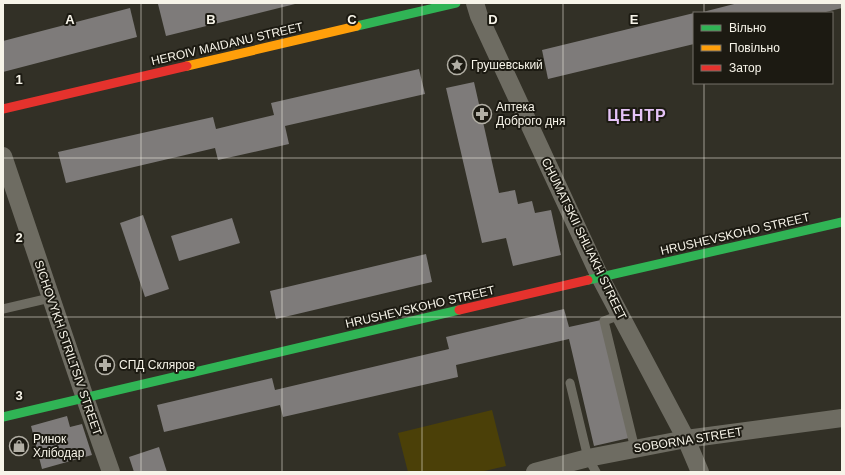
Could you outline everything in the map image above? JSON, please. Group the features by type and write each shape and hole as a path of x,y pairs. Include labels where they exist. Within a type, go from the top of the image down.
{"street":[{"name":"HEROIV MAIDANU STREET","path":"3,109 433,6 456,3"},
{"name":"CHUMATSKII SHLIAKH STREET","path":"475,3 479,16 600,277 620,315"},
{"name":"SICHOVYKH STRILTSIV STREET","path":"3,156 50,298 111,472"},
{"name":"HRUSHEVSKOHO STREET","path":"3,417 600,277 842,222"},
{"name":"SOBORNA STREET","path":"686,439 842,418"},
{"path":"686,439 700,472"},
{"name":"SOBORNA STREET","path":"535,472 592,465 636,449"}],"lane":[{"path":"3,309 50,298"},
{"path":"620,315 686,439 636,449 604,321 620,315"},
{"path":"570,383 592,465"}],"shaded area":[{"path":"492,410 506,466 480,472 408,472 398,433"}],"building":[{"path":"738,3 842,3 842,8 826,12 703,12"},
{"path":"158,4 295,4 166,36"},
{"path":"130,8 137,37 3,72 3,41"},
{"path":"693,13 693,44 548,79 542,50"},
{"path":"419,69 425,94 285,126 289,144 218,160 215,148 66,183 58,152 213,117 216,129 274,115 271,103"},
{"path":"474,82 499,193 515,190 518,204 532,201 535,213 551,210 561,255 513,266 506,238 482,243 446,88"},
{"path":"143,215 169,289 145,297 120,223"},
{"path":"232,218 240,243 179,261 171,236"},
{"path":"426,254 432,282 276,319 270,291"},
{"path":"564,309 569,327 601,320 629,438 594,446 569,339 456,365 458,377 283,417 280,405 164,432 157,405 272,378 275,390 449,349 446,337"},
{"path":"67,416 70,427 82,424 92,455 42,469 31,426"},
{"path":"159,447 167,472 134,472 129,457"}],"traffic: fast":[{"path":"357,26 456,3"},
{"path":"588,280 842,222"},
{"path":"3,417 459,310"}],"traffic: slow":[{"path":"187,66 357,26"}],"traffic: jam":[{"path":"3,109 187,66"},
{"path":"459,310 588,280"}],"place":[{"name":"Грушевський","path":"457,65"},
{"name":"Аптека Доброго дня","path":"482,114"},
{"name":"СПД Скляров","path":"105,365"},
{"name":"Ринок Хлібодар","path":"19,446"}],"district":[{"name":"ЦЕНТР","path":"637,115"}]}
